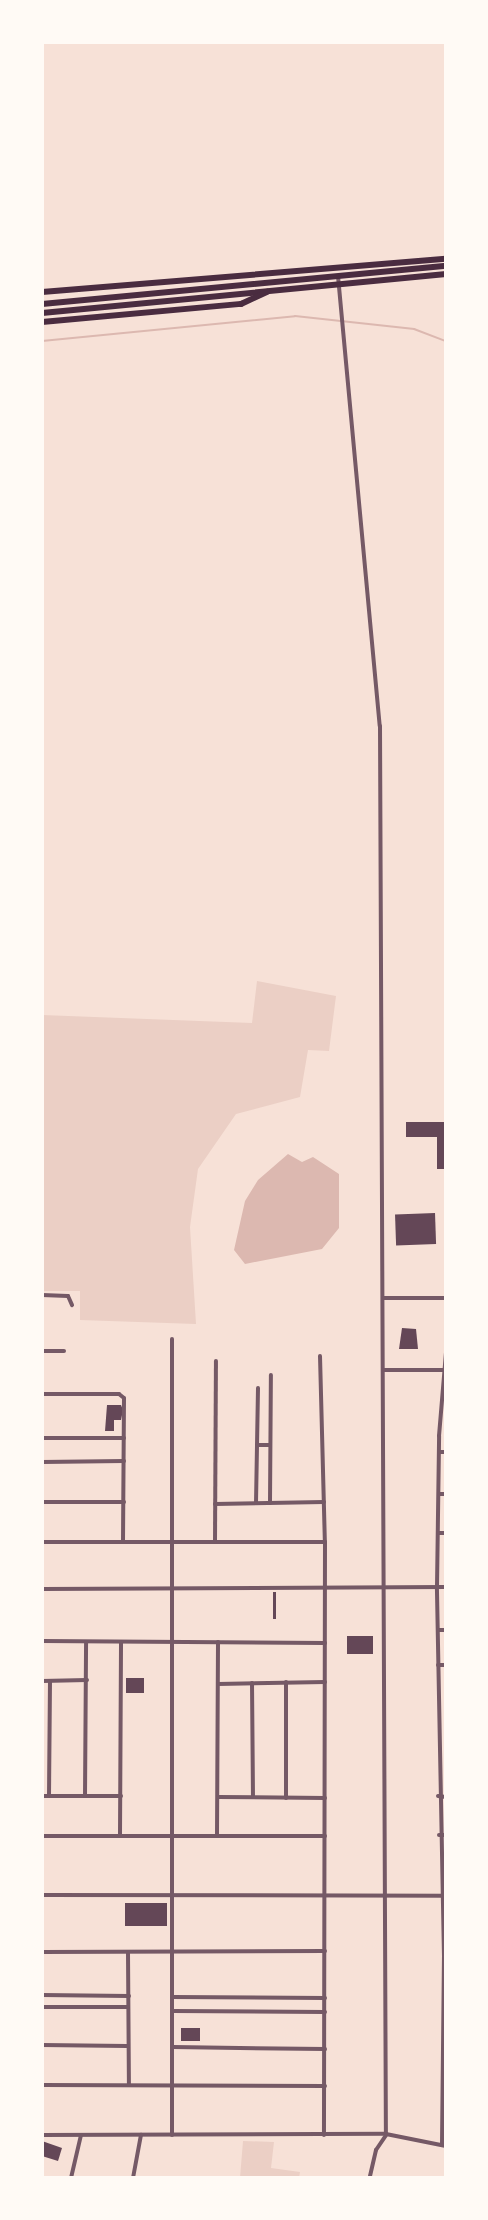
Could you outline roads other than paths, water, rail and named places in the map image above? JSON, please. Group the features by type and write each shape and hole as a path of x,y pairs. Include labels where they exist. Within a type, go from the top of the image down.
{"highway":[{"path":"42,292 446,259"},
{"path":"42,304 446,266"},
{"path":"42,313 446,274"},
{"path":"42,322 240,304 273,289"}],"street":[{"path":"338,276 380,726 386,2134 376,2150 370,2176"},
{"path":"42,1295 69,1296 72,1305"},
{"path":"384,1298 446,1298"},
{"path":"172,1339 172,2135"},
{"path":"42,1351 64,1351"},
{"path":"42,2135 386,2134 444,2146 445,1957 438,1796 437,1587 440,1452 445,1409 445,1354"},
{"path":"320,1356 325,1542 323,1588 325,1643 324,2134"},
{"path":"215,1542 216,1361"},
{"path":"384,1370 445,1370"},
{"path":"270,1503 271,1376"},
{"path":"256,1503 258,1388"},
{"path":"42,1394 119,1394 124,1398 123,1542"},
{"path":"42,1438 124,1438"},
{"path":"257,1445 270,1445"},
{"path":"440,1452 446,1452"},
{"path":"42,1462 124,1461"},
{"path":"439,1494 446,1494"},
{"path":"42,1502 124,1502"},
{"path":"215,1504 324,1502"},
{"path":"439,1533 446,1533"},
{"path":"42,1542 325,1542"},
{"path":"42,1589 446,1587"},
{"path":"438,1630 446,1630"},
{"path":"42,1641 325,1643"},
{"path":"85,1796 86,1642"},
{"path":"120,1836 121,1642"},
{"path":"217,1835 218,1642"},
{"path":"438,1665 446,1665"},
{"path":"42,1681 87,1680"},
{"path":"49,1796 50,1681"},
{"path":"286,1682 286,1798"},
{"path":"218,1684 325,1682"},
{"path":"252,1683 253,1797"},
{"path":"42,1796 121,1796"},
{"path":"438,1796 446,1797"},
{"path":"218,1797 325,1798"},
{"path":"439,1835 446,1835"},
{"path":"42,1836 325,1836"},
{"path":"42,1895 444,1896"},
{"path":"42,1952 325,1951"},
{"path":"128,1953 129,2084"},
{"path":"42,1995 129,1996"},
{"path":"173,1997 325,1998"},
{"path":"42,2007 128,2007"},
{"path":"173,2011 325,2012"},
{"path":"42,2045 128,2046"},
{"path":"172,2047 325,2049"},
{"path":"42,2085 325,2086"},
{"path":"71,2178 81,2135"},
{"path":"133,2178 141,2135"}],"waterway":[{"path":"42,341 295,316 414,329 446,341"}]}
